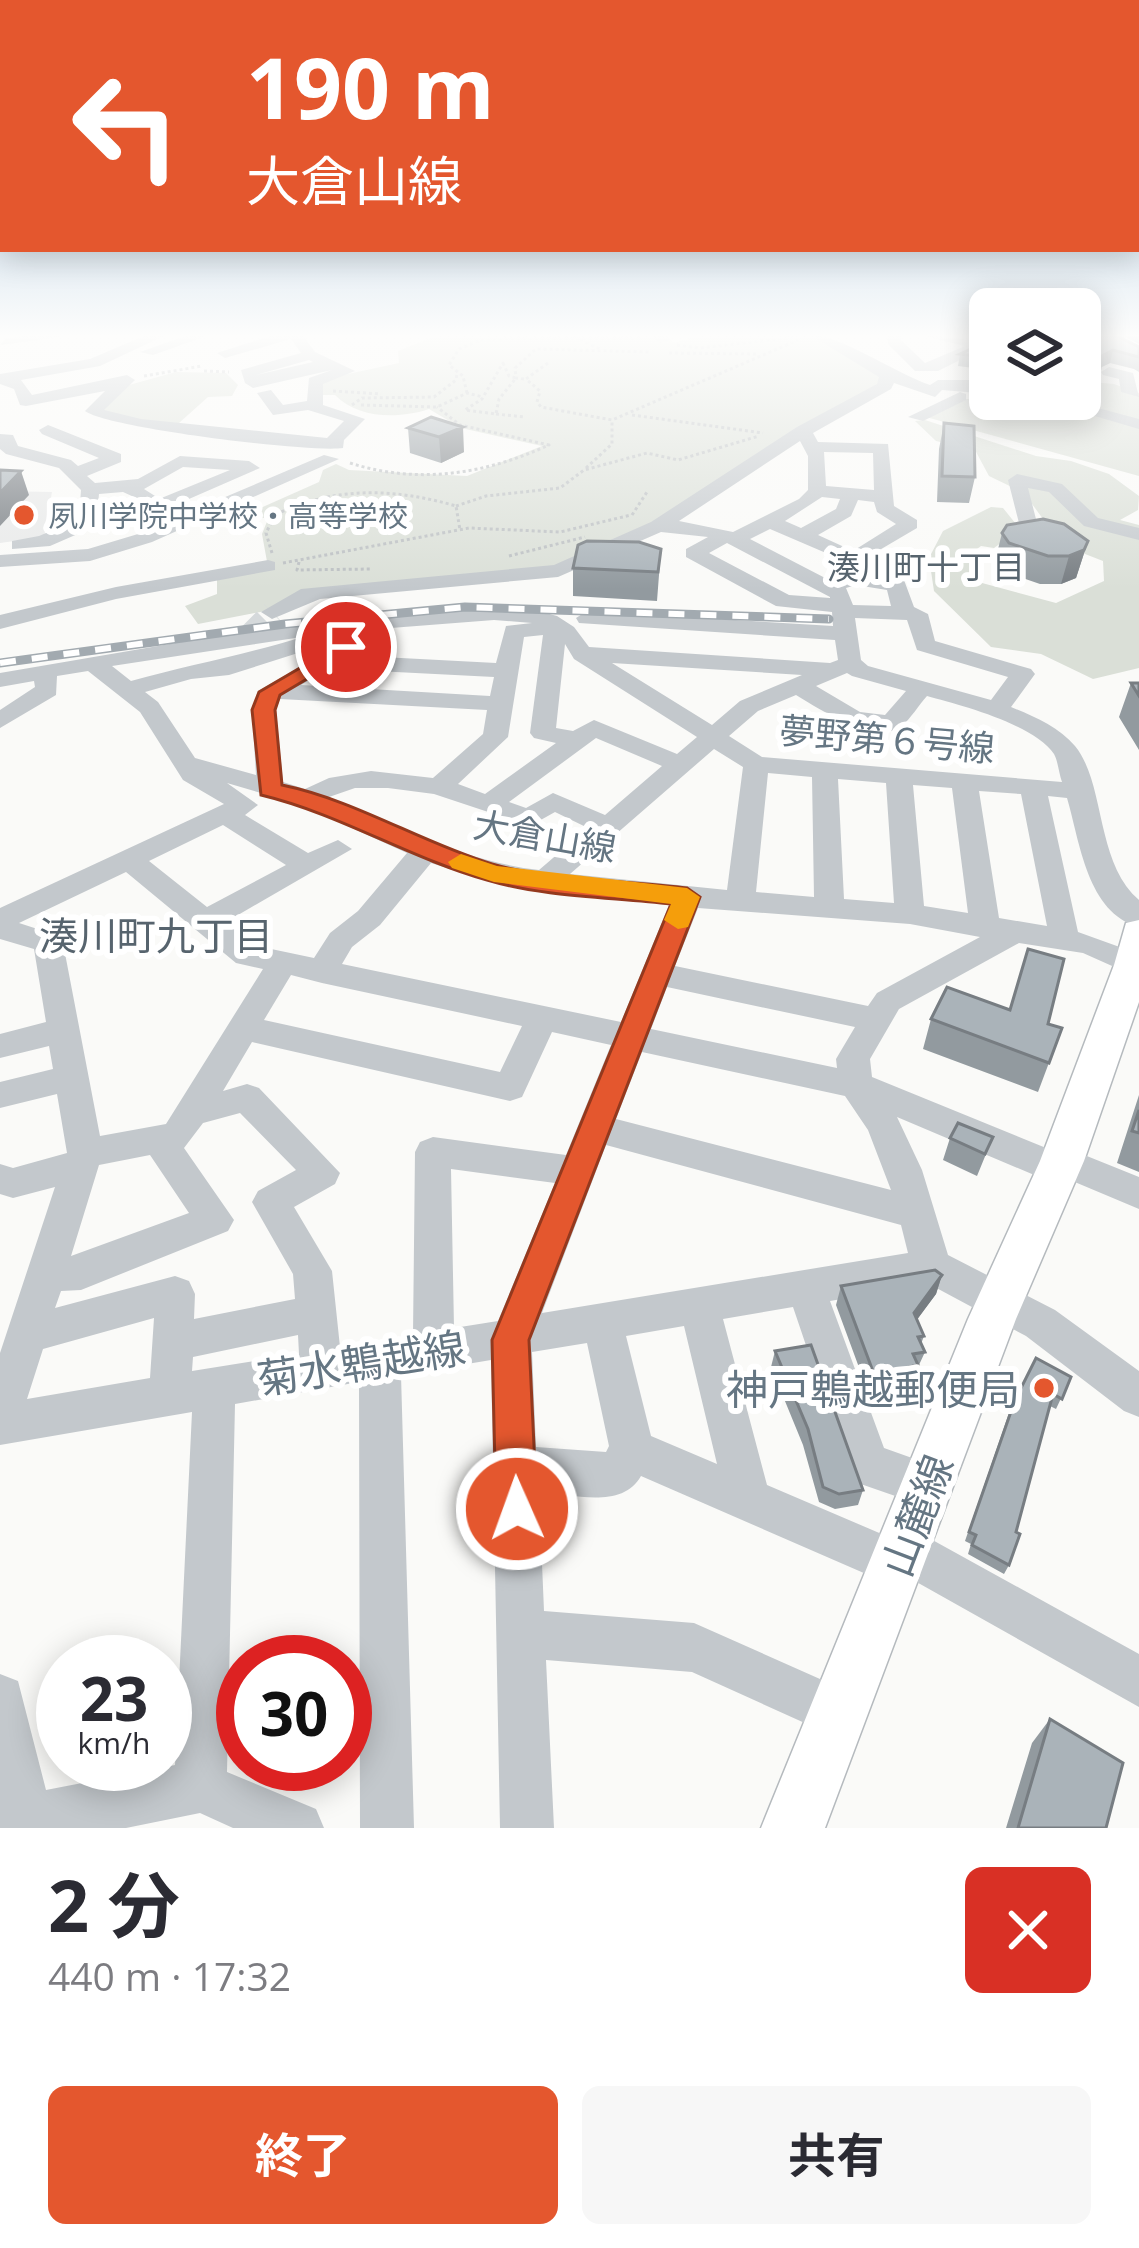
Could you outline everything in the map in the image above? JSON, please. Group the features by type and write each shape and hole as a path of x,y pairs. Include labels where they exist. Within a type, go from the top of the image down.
{"main road":[{"name":"山麓線","path":"793,1828 1001,1296 1061,1165 1138,945"}],"street":[{"path":"4,439 31,439 71,418"},
{"path":"113,418 230,431 334,451"},
{"path":"298,421 308,418"},
{"path":"334,451 335,439 355,418"},
{"path":"272,613 301,596 320,593 558,571 658,526 839,418"},
{"path":"48,430 115,458 84,481"},
{"path":"4,439 12,450 65,464 84,481 130,486 143,484 180,461 254,466"},
{"path":"809,439 817,491"},
{"path":"769,521 854,560 910,524 884,508 882,448 809,439"},
{"path":"166,503 276,457 276,442"},
{"path":"0,561 90,555 214,509 334,451"},
{"path":"0,470 32,457"},
{"path":"1027,523 1017,480 1055,488 1091,522 1139,534"},
{"path":"0,547 43,542 89,522 84,481"},
{"path":"130,486 132,492 166,503 214,509"},
{"path":"817,491 886,497"},
{"path":"817,491 806,503 692,553 784,601 917,614 926,645 1023,674 994,712"},
{"path":"802,536 844,512 851,494"},
{"path":"658,526 730,537 841,609"},
{"path":"0,622 116,593 268,566"},
{"path":"587,618 841,609"},
{"path":"841,609 844,667"},
{"path":"0,680 92,662 352,633 438,617 511,615 543,619 558,627"},
{"path":"438,617 444,624 478,634 558,627"},
{"path":"558,627 543,733 579,740"},
{"name":"夢野第６号線","path":"558,627 582,654 755,764 1079,791"},
{"path":"439,787 495,737 514,632"},
{"path":"352,633 360,650 376,664 509,671"},
{"path":"127,690 352,633"},
{"path":"270,790 264,710 270,692 352,633"},
{"path":"582,654 844,667 1051,734 1066,752 1108,889 1138,945"},
{"path":"0,924 244,805 192,774 149,707 92,662"},
{"path":"365,698 376,664"},
{"path":"414,700 422,667"},
{"path":"545,880 749,706 844,667"},
{"path":"0,721 47,690 44,671"},
{"path":"799,686 854,719 891,723 920,689"},
{"path":"270,692 504,704"},
{"path":"490,803 594,728 681,765"},
{"path":"740,901 755,764"},
{"name":"大倉山線","path":"190,765 309,798 494,874 687,897 910,914 1090,944 1138,945"},
{"path":"825,770 829,907"},
{"path":"899,776 910,914"},
{"path":"309,798 326,785 386,778 439,787 530,818 553,801 608,827"},
{"path":"964,782 999,930 888,1001 853,1059 856,1085 877,1109 917,1213 931,1266 1001,1296 1067,1337 1139,1397"},
{"path":"1034,788 1065,940"},
{"path":"226,815 308,865"},
{"path":"207,920 338,849"},
{"path":"322,972 340,940 369,919 383,896 427,850"},
{"path":"130,861 247,955 856,1085 1139,1193"},
{"path":"527,1828 511,1340 687,897"},
{"path":"0,924 48,943 83,1159 48,1274 20,1328 0,1421"},
{"path":"0,1179 13,1183 83,1159 177,1136 283,964"},
{"path":"656,973 877,1020"},
{"path":"244,1028 510,1088 541,1018"},
{"path":"0,1046 63,1030"},
{"path":"0,1096 72,1077"},
{"path":"191,1112 247,1098 322,1172 271,1202 312,1271 321,1367"},
{"path":"592,1127 917,1213"},
{"path":"48,1274 81,1273 215,1220 158,1139"},
{"path":"434,1350 433,1152 576,1171"},
{"name":"菊水鵯越線","path":"0,1421 511,1340 931,1266"},
{"path":"806,1288 868,1465 927,1485"},
{"path":"20,1328 175,1294 174,1342 192,1389 200,1786"},
{"path":"700,1307 748,1500"},
{"path":"174,1342 316,1313"},
{"path":"515,1468 617,1475 632,1450 603,1324"},
{"path":"380,1358 387,1828"},
{"path":"632,1450 748,1500 899,1556 1139,1682"},
{"path":"521,1634 694,1648 838,1713"},
{"path":"0,1699 18,1824 200,1786 290,1826"}],"path":[{"path":"334,451 358,466 455,478 493,471 549,446 464,427 446,418"},
{"path":"598,418 617,418"},
{"path":"584,470 647,453 678,460 764,433 657,418"},
{"path":"612,421 612,444 560,488 486,496 456,506 415,494 340,494 285,509 269,521 266,533 275,564 460,530 560,532 632,515"},
{"path":"609,530 624,525 647,492"},
{"path":"456,506 460,530"},
{"path":"496,559 593,535"}],"shaded area":[{"path":"127,418 184,418 179,423"},
{"path":"445,418 822,418 644,528 557,566 311,590 265,611 198,624 185,606 217,594 217,578 268,567 262,534 268,519 247,514 319,482 323,470 336,464 349,470 467,476 542,446 461,428"},
{"path":"931,418 1109,418 1139,426 1139,476"},
{"path":"925,420 1109,474 1139,496 1138,510 1120,520 1139,525 1139,668 1093,679 1041,654 991,647 934,591 929,558 943,531 991,507 1003,508 1020,529 994,548 981,546 973,552 971,580 1056,603 1104,581 1103,561 1062,545 1024,493 989,476 975,450 936,441 915,421"},
{"name":"夙川学院中学校・高等学校","path":"0,491 52,492 44,537 0,543"}],"building":[{"path":"428,418 463,427 439,437 408,428"},
{"path":"944,423 974,426 975,477 942,476"},
{"path":"0,470 21,471 0,493"},
{"path":"1043,519 1064,524 1088,541 1084,550 1048,556 1009,543 1002,533 1007,525"},
{"path":"639,542 661,549 658,572 573,568 578,545"},
{"path":"1028,949 1064,959 1048,1024 1062,1028 1049,1063 931,1019 947,987 1010,1010"},
{"path":"958,1123 993,1137 985,1154 950,1138"},
{"path":"935,1270 942,1275 914,1313 925,1352 913,1354 918,1365 909,1367 913,1375 877,1382 841,1286"},
{"path":"811,1345 863,1490 839,1494 823,1487 808,1429 775,1351"},
{"path":"1036,1358 1071,1377 1062,1399 1053,1394 1009,1565 972,1545 976,1535 969,1532 1015,1400"},
{"path":"1050,1719 1123,1763 1106,1828 1018,1828"}],"tunnel":[{"path":"249,635 272,612"}],"railway":[{"path":"0,663 285,624 465,607 829,619"}],"slow traffic":[{"path":"461,862 494,874 687,897 678,920"}],"place":[{"name":"夙川学院中学校・高等学校","path":"24,515"},
{"name":"神戸鵯越郵便局","path":"1044,1388"}],"district":[{"name":"湊川町十丁目","path":"926,566"},
{"name":"湊川町九丁目","path":"156,934"}],"route":[{"path":"346,647 270,692 264,710 270,790 309,798 494,874 687,897 511,1340 517,1509"}]}
